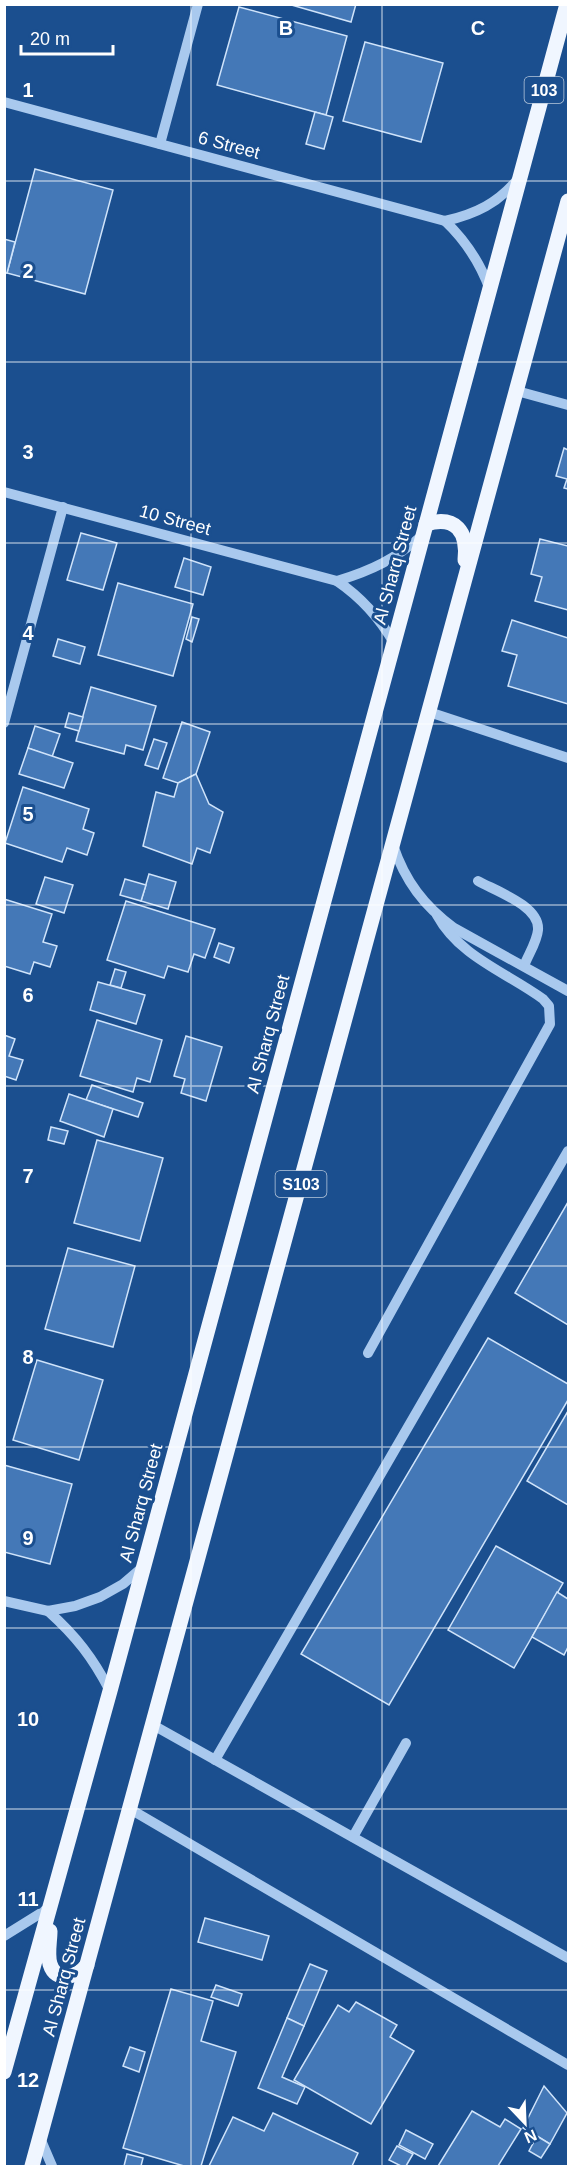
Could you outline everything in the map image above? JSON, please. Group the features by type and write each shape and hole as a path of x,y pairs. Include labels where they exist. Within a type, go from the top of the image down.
{"main road":[{"name":"Al Sharq Street","path":"4,2072 110,1691 567,4"},
{"name":"Al Sharq Street","path":"32,2166 568,201"},
{"path":"425,529 437,520 448,521 458,527 464,536 466,547 460,602"},
{"path":"51,1901 48,1958 50,1967 57,1974 74,1977 87,1965"}],"street":[{"path":"159,144 198,4"},
{"name":"6 Street","path":"4,102 445,220 467,216 488,207 506,194 520,176"},
{"path":"445,220 473,252 490,290"},
{"path":"517,391 568,405"},
{"name":"10 Street","path":"4,492 337,580 370,607 384,624 394,643"},
{"path":"4,723 63,507"},
{"path":"337,580 361,574 384,564 405,551 425,529"},
{"path":"429,712 568,758"},
{"path":"393,845 410,883 437,915 454,928 568,991"},
{"path":"478,881 523,905 534,916 538,931 524,966"},
{"path":"368,1353 550,1024 549,1006 543,999 464,949 444,928 437,915"},
{"path":"215,1760 568,1151"},
{"path":"4,1601 48,1611 75,1606 100,1597 123,1584 144,1566"},
{"path":"48,1611 84,1647 110,1691"},
{"path":"153,1725 568,1958"},
{"path":"353,1837 406,1743"},
{"path":"130,1809 568,2065"},
{"path":"4,1936 51,1901"},
{"path":"40,2138 52,2166"}],"building":[{"path":"288,4 356,4 351,22"},
{"path":"239,7 347,36 326,115 217,85"},
{"path":"365,42 443,63 421,142 343,121"},
{"path":"315,112 333,117 324,149 306,144"},
{"path":"35,169 113,190 85,294 7,273"},
{"path":"4,239 15,242 7,273 4,273"},
{"path":"564,448 568,450 568,489 564,488 567,479 556,476"},
{"path":"81,533 117,543 103,590 67,580"},
{"path":"540,539 568,546 568,610 535,601 542,577 531,574"},
{"path":"184,558 211,567 203,595 175,587"},
{"path":"118,583 193,604 173,676 98,655"},
{"path":"192,617 199,619 192,642 186,639"},
{"path":"512,620 568,638 568,704 508,686 517,655 502,651"},
{"path":"58,639 85,647 80,664 53,656"},
{"path":"91,687 156,706 143,750 126,745 124,754 76,741"},
{"path":"69,713 83,717 79,731 65,727"},
{"path":"182,722 210,732 196,774 178,783 163,778"},
{"path":"35,726 60,734 52,757 28,748"},
{"path":"154,739 167,743 158,769 145,765"},
{"path":"28,748 73,763 64,788 19,774"},
{"path":"196,774 209,804 223,812 210,853 197,848 192,864 143,846 156,792 174,797 178,783"},
{"path":"23,787 89,809 83,829 94,833 87,855 67,848 62,862 5,843"},
{"path":"149,874 176,882 168,909 141,901"},
{"path":"45,877 73,885 64,913 36,904"},
{"path":"125,879 146,885 141,901 120,895"},
{"path":"4,899 52,914 43,942 57,946 50,967 34,962 30,974 4,966"},
{"path":"126,901 215,929 205,958 194,954 188,972 168,966 164,978 107,960"},
{"path":"219,943 234,948 229,963 214,957"},
{"path":"115,969 126,972 121,988 110,985"},
{"path":"98,982 145,995 136,1024 90,1010"},
{"path":"97,1020 162,1040 150,1082 137,1078 133,1092 80,1076"},
{"path":"4,1035 15,1039 9,1056 23,1060 16,1080 4,1076"},
{"path":"186,1036 222,1047 206,1101 181,1093 185,1079 174,1076"},
{"path":"92,1085 143,1103 138,1117 86,1100"},
{"path":"69,1094 113,1109 104,1137 60,1121"},
{"path":"51,1127 68,1131 64,1144 48,1140"},
{"path":"97,1140 163,1158 140,1241 74,1223"},
{"path":"568,1202 568,1325 515,1293"},
{"path":"68,1248 135,1266 113,1347 45,1329"},
{"path":"488,1338 568,1384 568,1400 389,1705 301,1654"},
{"path":"37,1360 103,1380 79,1460 13,1440"},
{"path":"568,1411 568,1505 527,1481"},
{"path":"4,1465 72,1484 50,1564 4,1552"},
{"path":"496,1546 563,1583 514,1668 448,1630"},
{"path":"557,1592 568,1599 568,1647 564,1655 532,1637"},
{"path":"205,1918 269,1936 262,1960 198,1942"},
{"path":"310,1964 327,1971 304,2026 287,2018"},
{"path":"216,1985 242,1994 238,2006 211,1997"},
{"path":"171,1989 213,2001 201,2041 236,2052 201,2166 184,2166 123,2148"},
{"path":"356,2002 397,2025 390,2037 414,2051 371,2124 294,2080 338,2005 349,2012"},
{"path":"287,2018 304,2026 282,2077 305,2087 297,2104 258,2088"},
{"path":"130,2047 145,2052 139,2072 123,2066"},
{"path":"544,2086 567,2113 550,2144 523,2128"},
{"path":"472,2111 500,2127 505,2119 521,2129 498,2166 438,2166"},
{"path":"273,2113 358,2153 352,2166 209,2166 233,2117 264,2131"},
{"path":"406,2130 433,2144 425,2159 399,2145"},
{"path":"537,2136 550,2144 541,2158 529,2151"},
{"path":"397,2146 413,2154 406,2166 389,2160"},
{"path":"127,2154 143,2158 141,2166 124,2166"}]}
